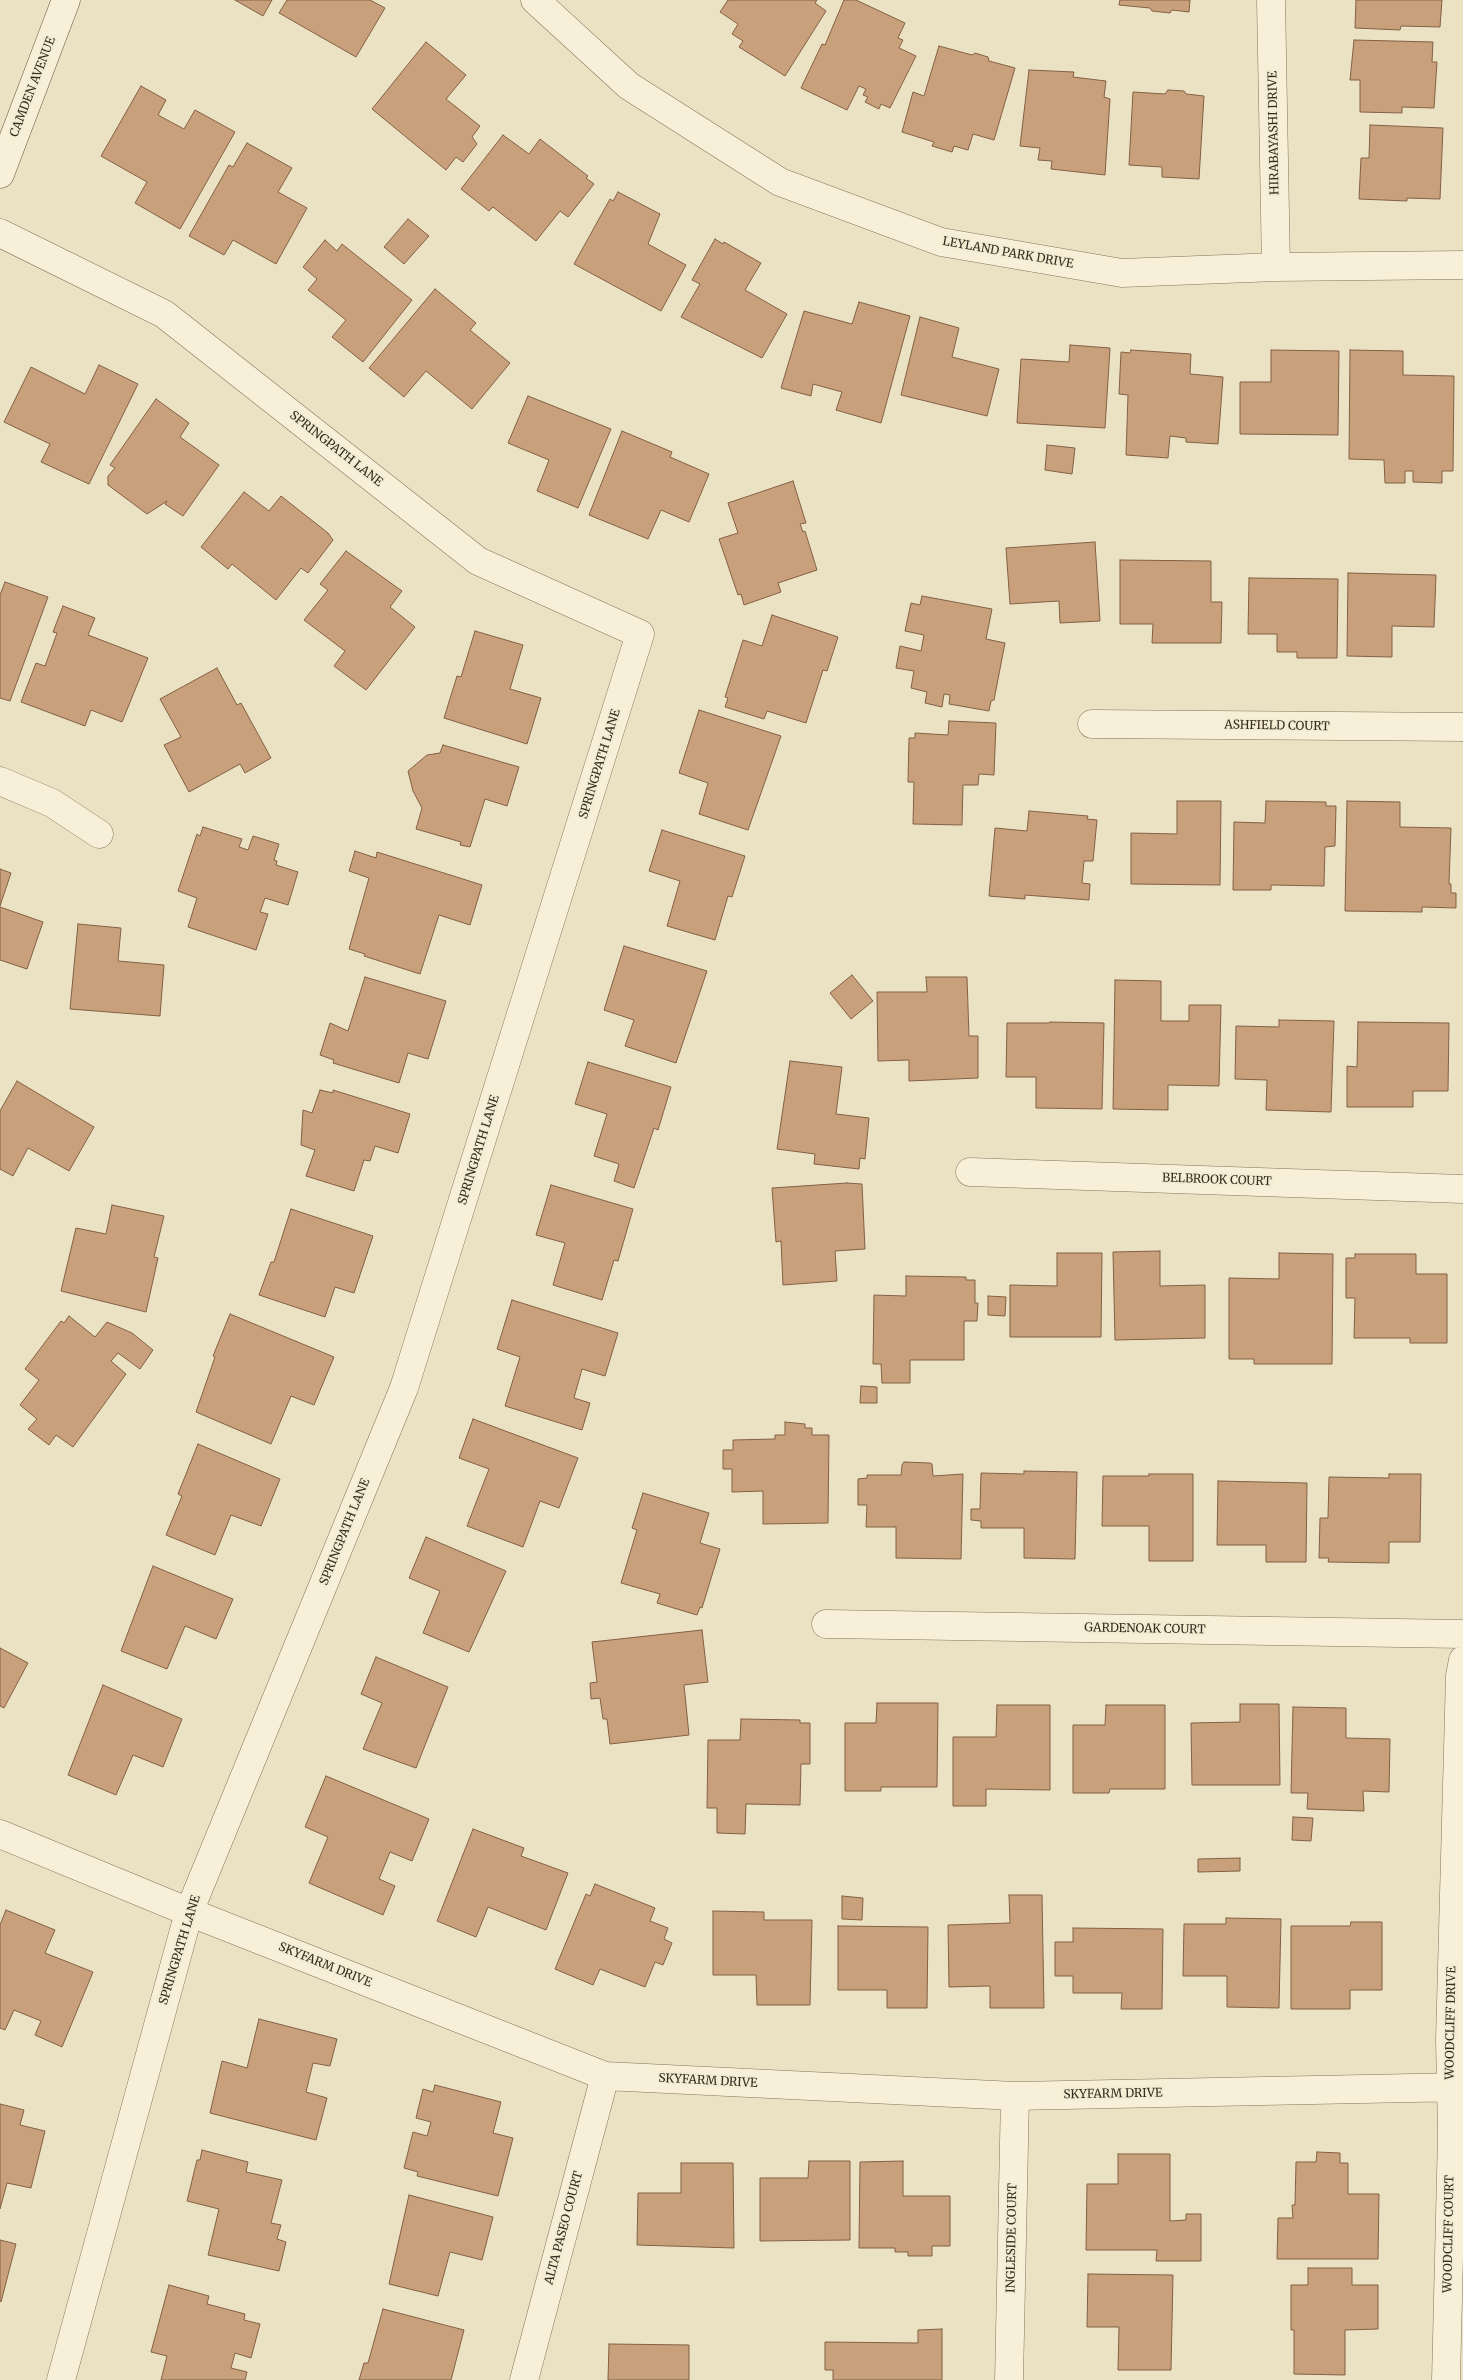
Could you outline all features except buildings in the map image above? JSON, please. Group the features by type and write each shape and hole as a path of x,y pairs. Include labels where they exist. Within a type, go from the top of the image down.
{"street":[{"name":"CAMDEN AVENUE","path":"0,174 66,0"},
{"name":"LEYLAND PARK DRIVE","path":"535,0 629,86 780,182 941,242 1122,273 1276,267 1463,265"},
{"name":"HIRABAYASHI DRIVE","path":"1271,0 1276,267"},
{"name":"SPRINGPATH LANE","path":"0,233 164,314 478,561 640,634 404,1388 189,1912 61,2380"},
{"name":"ASHFIELD COURT","path":"1092,724 1463,727"},
{"path":"0,781 52,803 99,834"},
{"name":"BELBROOK COURT","path":"970,1172 1463,1189"},
{"name":"GARDENOAK COURT","path":"826,1624 1463,1634"},
{"name":"WOODCLIFF DRIVE","path":"1457,2087 1450,2040 1460,1676 1463,1660"},
{"name":"SKYFARM DRIVE","path":"0,1834 189,1912 605,2076 1014,2096 1457,2087"},
{"name":"ALTA PASEO COURT","path":"524,2380 605,2076"},
{"name":"WOODCLIFF COURT","path":"1446,2380 1452,2134 1457,2087"},
{"name":"INGLESIDE COURT","path":"1010,2380 1014,2096"}]}
